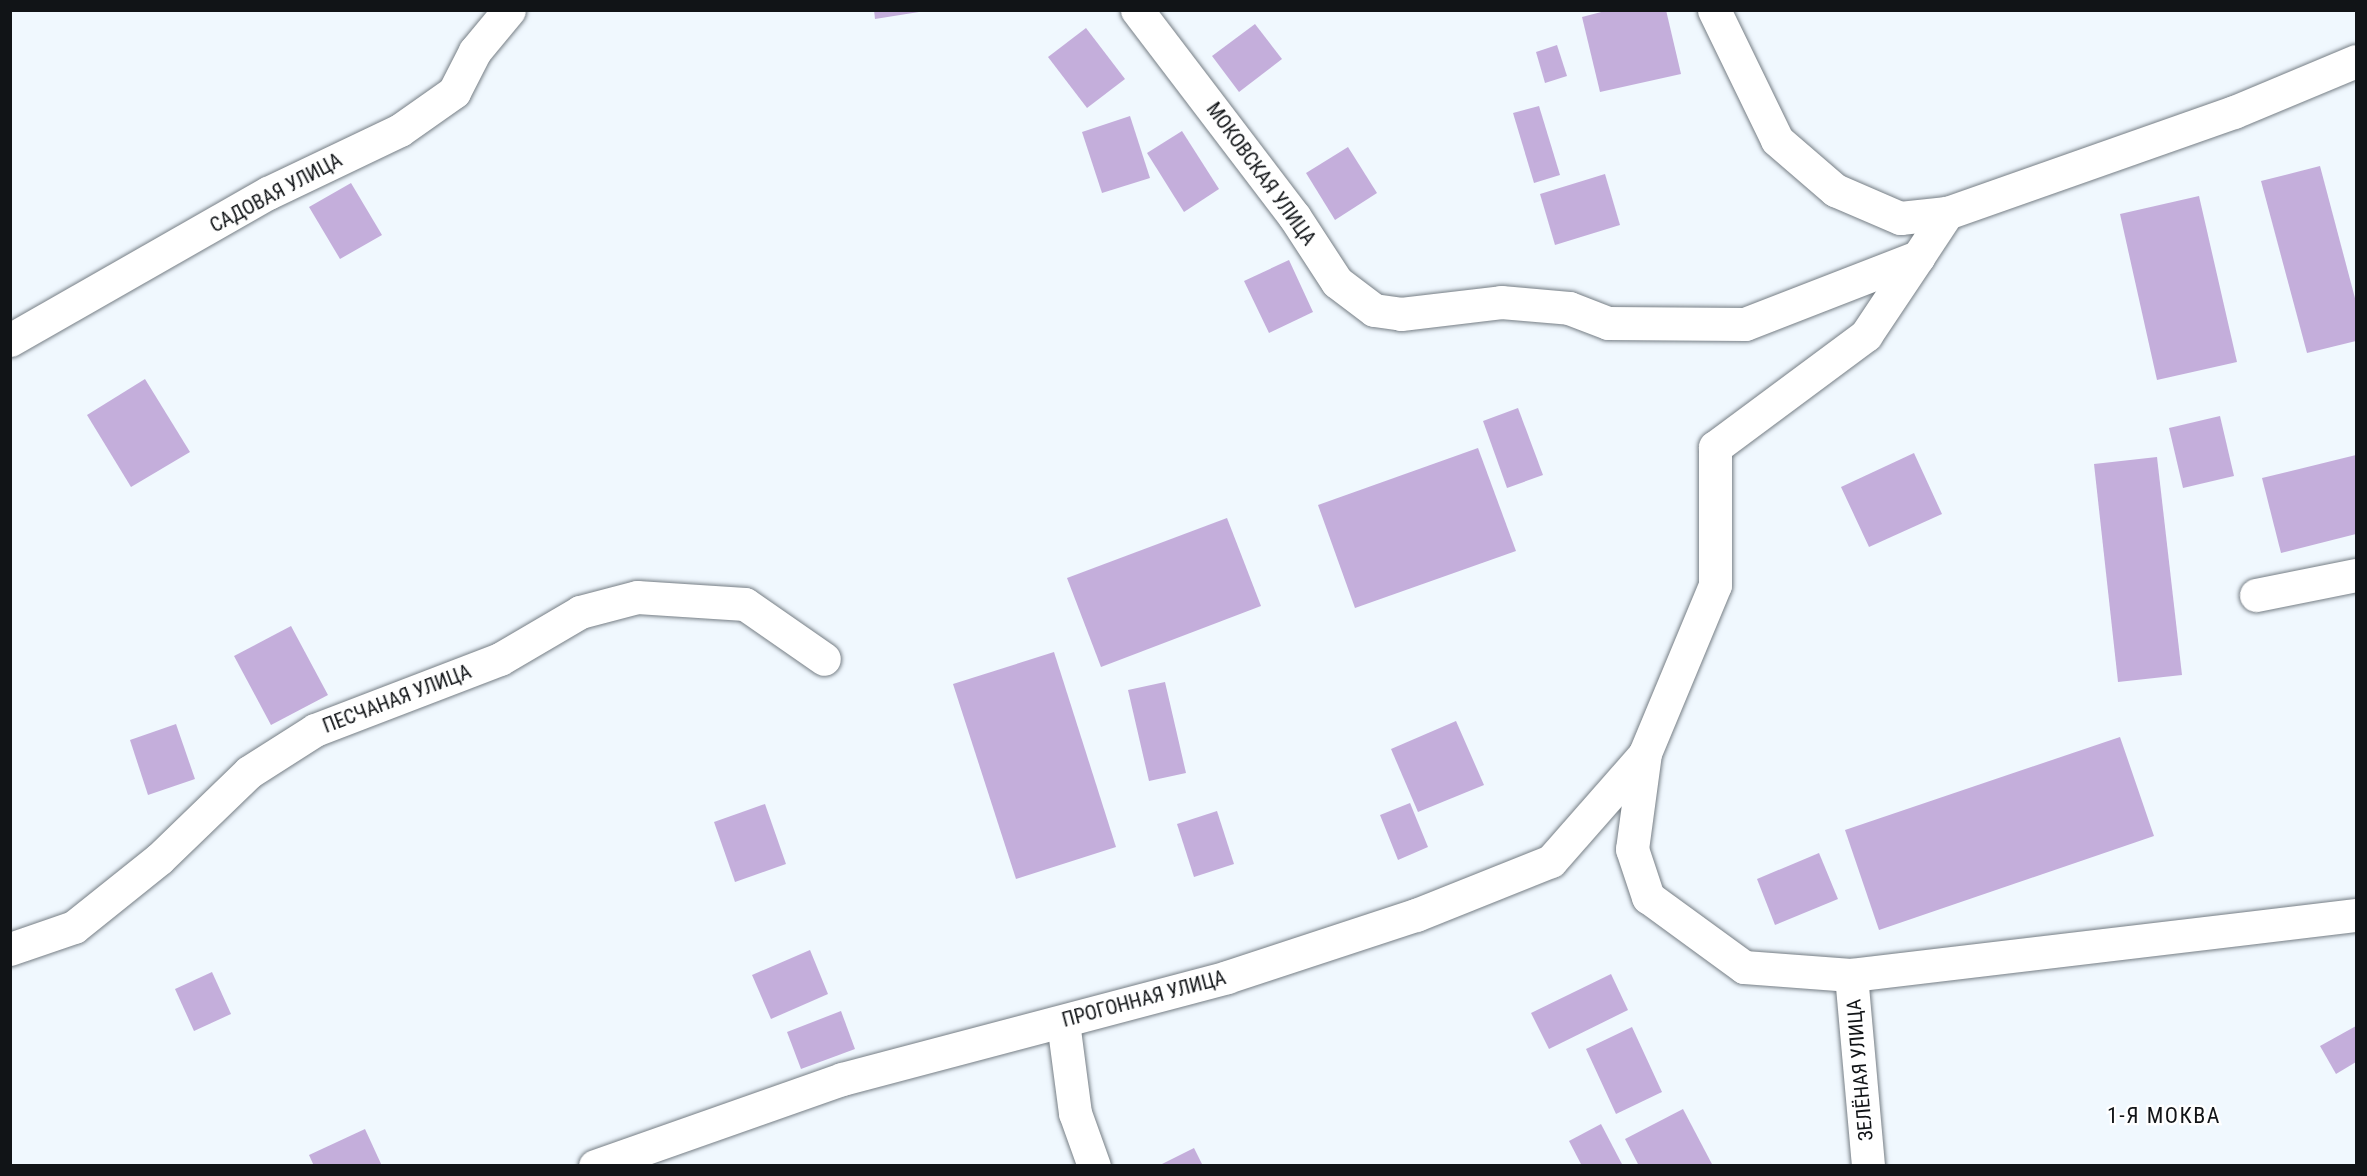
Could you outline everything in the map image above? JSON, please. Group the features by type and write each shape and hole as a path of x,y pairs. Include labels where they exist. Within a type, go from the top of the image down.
{"street":[{"name":"САДОВАЯ УЛИЦА","path":"10,340 267,193 400,130 454,92 475,51 509,10"},
{"name":"МОКОВСКАЯ УЛИЦА","path":"1137,10 1281,198 1337,282 1374,310 1401,314 1501,302 1569,308 1608,323 1746,324 1918,257"},
{"path":"1714,10 1777,140 1835,190 1900,218 1947,213 2223,116 2356,61"},
{"path":"1947,213 1866,335 1715,447 1715,585 1645,753 1632,849 1648,897 1744,967 1851,975 2356,915"},
{"path":"2256,595 2356,574"},
{"name":"ПЕСЧАНАЯ УЛИЦА","path":"10,949 74,927 159,859 249,772 315,730 500,659 579,612 637,597 745,604 824,659"},
{"name":"ПРОГОННАЯ УЛИЦА","path":"595,1166 842,1079 1227,977 1405,919 1551,861 1645,753"},
{"name":"ЗЕЛЁНАЯ УЛИЦА","path":"1851,975 1868,1166"},
{"path":"1063,1022 1075,1113 1094,1166"}],"building":[{"path":"874,10 919,10 919,12 875,19"},
{"path":"1609,10 1666,10 1681,74 1600,92 1582,17"},
{"path":"1255,24 1282,59 1239,92 1212,56"},
{"path":"1086,28 1125,79 1087,108 1048,57"},
{"path":"1557,45 1567,76 1545,83 1536,52"},
{"path":"1539,106 1560,175 1534,183 1513,113"},
{"path":"1130,116 1150,178 1102,193 1082,132"},
{"path":"1182,131 1219,189 1184,212 1147,153"},
{"path":"1348,147 1377,193 1335,220 1306,173"},
{"path":"2320,166 2356,302 2356,341 2307,353 2261,181"},
{"path":"1605,174 1620,225 1555,245 1540,194"},
{"path":"351,183 382,235 340,259 309,207"},
{"path":"2199,196 2237,362 2157,380 2120,214"},
{"path":"1289,260 1313,312 1269,333 1244,281"},
{"path":"145,379 190,452 131,487 87,415"},
{"path":"1518,408 1543,475 1507,488 1483,421"},
{"path":"2220,416 2234,476 2183,488 2169,428"},
{"path":"1478,448 1516,551 1355,608 1318,505"},
{"path":"1914,453 1942,514 1869,547 1841,487"},
{"path":"2356,455 2356,534 2281,553 2262,478"},
{"path":"2157,457 2182,675 2118,682 2094,464"},
{"path":"1227,518 1261,606 1101,667 1067,578"},
{"path":"291,626 328,695 271,725 234,656"},
{"path":"1054,652 1116,847 1016,879 953,684"},
{"path":"1165,682 1186,773 1149,781 1128,690"},
{"path":"1456,721 1484,785 1418,812 1391,749"},
{"path":"176,724 195,779 148,795 130,740"},
{"path":"2120,737 2154,836 1879,930 1845,830"},
{"path":"1410,803 1428,847 1398,860 1380,815"},
{"path":"765,804 786,864 735,882 714,822"},
{"path":"1217,811 1234,864 1194,877 1177,824"},
{"path":"1819,853 1838,899 1775,925 1757,879"},
{"path":"810,950 828,994 771,1019 752,975"},
{"path":"212,972 231,1014 194,1031 175,989"},
{"path":"1611,974 1628,1010 1549,1049 1531,1013"},
{"path":"841,1011 855,1049 801,1069 787,1032"},
{"path":"2356,1026 2356,1062 2336,1074 2320,1046"},
{"path":"1632,1027 1662,1092 1616,1114 1586,1049"},
{"path":"1683,1109 1713,1166 1639,1166 1625,1139"},
{"path":"1601,1124 1623,1166 1582,1166 1569,1141"},
{"path":"365,1129 382,1166 314,1166 309,1155"},
{"path":"1194,1148 1203,1166 1158,1166"}],"district":[{"name":"1-Я МОКВА","path":"2164,1116"}]}
